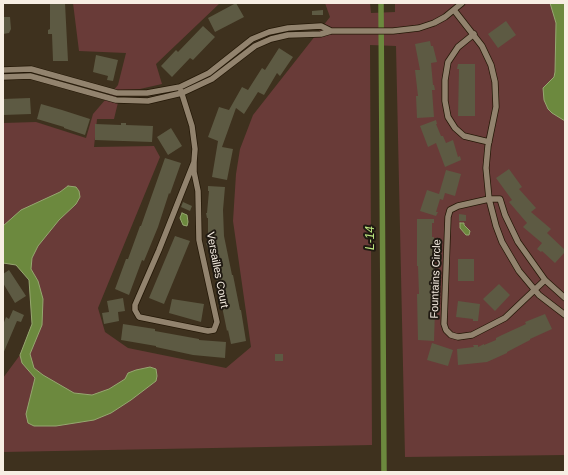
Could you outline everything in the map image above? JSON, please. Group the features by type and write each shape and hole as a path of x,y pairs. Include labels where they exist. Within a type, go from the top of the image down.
{"street":[{"path":"3,77 30,76 112,99 148,101 182,94 212,79 256,46 271,39 288,35 321,34 331,31 393,31 427,25 444,17 462,3"},
{"path":"454,10 474,34 488,58 495,82 496,107 489,142 486,168 489,200 496,226 504,247 519,271 535,291 548,303 565,315"},
{"path":"3,70 31,69 114,92 131,94 147,93 180,87 209,73 252,39 268,32 288,28 321,26 331,31"},
{"path":"474,34 458,47 448,62 445,80 445,101 448,117 455,128 464,136 489,142"},
{"path":"226,60 231,66"},
{"name":"Versailles Court","path":"180,87 193,131 195,149 194,162 198,191 199,240 217,322 214,330 208,331 139,317 135,310 135,305 159,250 194,162"},
{"path":"112,99 114,92"},
{"path":"489,200 500,199 505,215 518,242 545,280 565,298"},
{"name":"Fountains Circle","path":"489,200 458,206 450,210 448,217 444,324 446,330 451,335 458,337 472,335 505,318 535,291"},
{"path":"535,291 545,280"}],"shaded area":[{"path":"73,3 220,3 156,64 162,84 140,89 121,90 114,119 97,119 94,147 154,146 160,157 98,308 105,332 128,348 226,368 251,347 233,221 236,174 240,149 253,115 330,17 325,3 370,3 371,13 395,12 395,3 565,3 565,455 405,457 396,46 370,45 372,445 3,452 3,378 20,355 32,324 29,280 16,265 3,263 3,123 36,122 86,138 93,114 118,85 126,53 79,51"},
{"path":"550,3 565,3 565,121 548,109 544,100 543,88 554,77 555,72 556,23"},
{"path":"68,186 76,187 79,191 80,197 76,204 59,220 38,246 32,258 31,269 38,281 43,299 42,325 30,354 34,368 74,393 92,395 109,389 125,379 128,373 136,370 150,367 156,369 157,376 156,381 131,400 111,413 94,420 56,426 34,426 28,423 26,414 35,378 22,363 20,355 32,324 29,280 16,265 3,263 3,226 21,210 60,192"},
{"path":"182,213 187,215 187,226 183,225 180,218"},
{"path":"460,223 464,223 470,231 469,235 466,235 460,228"}],"building":[{"path":"50,3 65,3 68,61 53,61 52,34 48,34 48,30 50,29"},
{"path":"236,3 244,17 215,32 208,18"},
{"path":"323,10 323,15 312,15 312,11"},
{"path":"3,17 10,17 11,29 9,33 3,34"},
{"path":"506,21 516,35 498,48 488,34"},
{"path":"203,26 215,37 193,60 190,58 172,77 161,66 176,50 178,52"},
{"path":"430,41 431,46 433,46 437,62 431,63 433,85 435,90 432,90 434,117 417,118 416,96 418,96 415,70 420,70 415,44"},
{"path":"279,48 293,57 280,76 277,73 264,95 258,92 244,114 236,108 222,147 233,149 227,180 212,177 218,141 208,137 219,107 229,110 242,87 248,90 262,68 265,70"},
{"path":"96,55 118,60 113,81 107,80 108,76 93,72"},
{"path":"458,64 475,64 475,116 458,116"},
{"path":"30,98 31,114 3,115 3,99"},
{"path":"41,104 90,119 85,135 37,119"},
{"path":"436,120 441,136 443,136 446,143 453,140 458,157 460,156 461,160 445,167 436,143 428,147 420,126"},
{"path":"121,123 126,123 126,125 153,126 152,142 95,140 95,124 121,125"},
{"path":"171,128 182,146 168,155 157,137"},
{"path":"165,158 181,163 158,227 144,261 142,260 129,295 115,289 126,259 128,259 141,226"},
{"path":"509,169 522,187 519,189 536,208 531,212 551,229 547,233 565,250 565,252 555,263 542,251 541,252 537,249 542,243 523,227 527,223 509,202 512,200 496,178"},
{"path":"446,170 461,174 455,196 445,193 443,200 440,199 436,216 420,211 427,190 439,194"},
{"path":"208,186 225,187 223,210 224,236 241,310 246,341 231,344 210,248 208,249 206,243 208,243 208,218 206,213 209,191"},
{"path":"183,202 192,206 190,211 181,207"},
{"path":"459,214 466,215 466,221 459,221"},
{"path":"417,219 434,219 434,223 432,223 432,237 434,237 433,262 436,269 436,273 434,273 434,286 436,286 435,298 433,298 433,310 435,310 434,341 418,340 417,294 419,294 417,266"},
{"path":"175,236 190,241 164,304 149,298"},
{"path":"458,259 474,259 474,281 458,281"},
{"path":"9,270 26,296 15,303 3,283 3,274"},
{"path":"499,284 510,295 495,311 483,299"},
{"path":"123,298 125,311 118,312 119,321 104,324 102,313 109,312 107,301"},
{"path":"172,299 204,304 201,322 169,313"},
{"path":"458,301 480,304 478,321 456,317"},
{"path":"13,310 24,315 21,322 17,321 3,354 3,325 6,317 9,319"},
{"path":"545,314 552,329 487,362 458,365 457,349 474,347 473,345 478,345 478,347 484,345 526,324 525,322"},
{"path":"123,324 155,329 155,331 199,340 226,342 225,358 193,355 156,346 121,340"},
{"path":"432,343 453,350 448,366 427,360"},
{"path":"275,354 283,354 283,361 275,361"}],"waterway":[{"name":"L-14","path":"381,3 384,472"}]}
